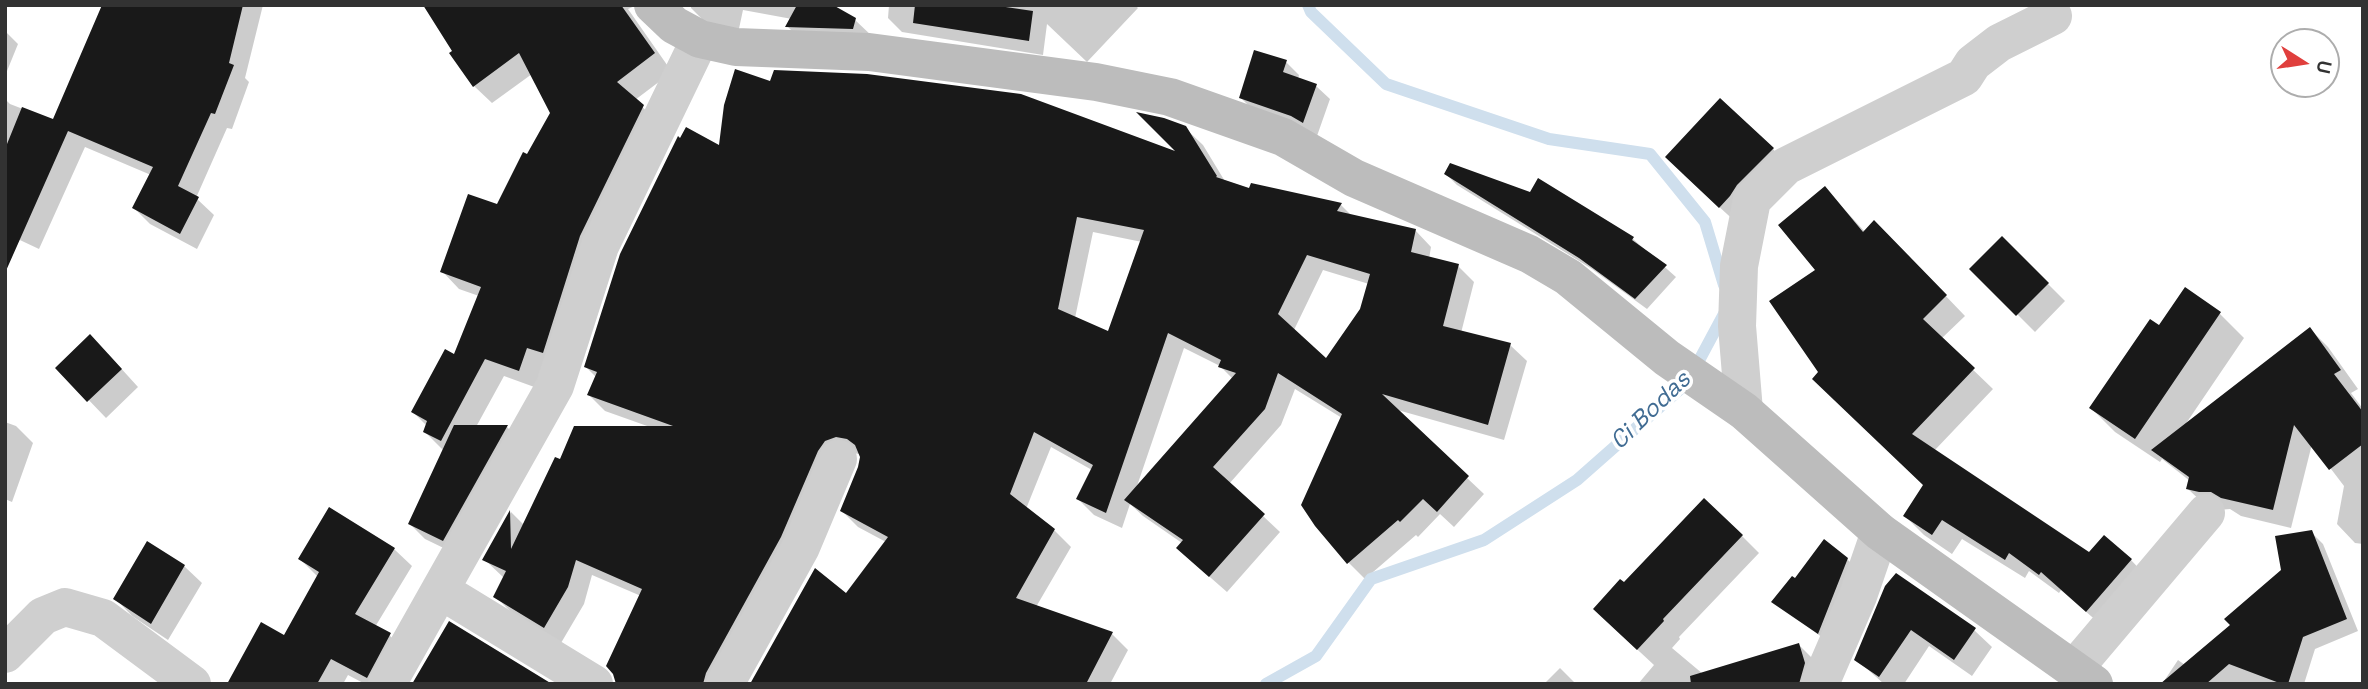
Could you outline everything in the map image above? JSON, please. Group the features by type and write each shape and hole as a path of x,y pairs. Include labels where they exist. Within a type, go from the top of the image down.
{"street":[{"path":"653,5 674,25 700,39 736,47 869,52 1096,82 1170,97 1283,137 1354,178 1529,254 1568,277 1667,358 1744,411 1880,531 2084,676 2206,513"},
{"path":"1744,411 1737,314 1739,265 1752,200 1786,166 1964,77 1973,63 1999,43 2053,16"},
{"path":"387,684 555,386 600,246 700,39"},
{"path":"725,684 801,547 838,458"},
{"path":"1820,684 1858,596 1880,531"},
{"path":"440,590 594,684"},
{"path":"5,654 43,616 65,607 103,618 192,684"}],"building":[{"path":"102,5 243,5 229,63 234,65 215,114 211,113 178,186 199,197 180,234 132,208 153,167 68,131 5,273 5,149 22,107 53,119"},
{"path":"423,5 621,5 655,53 617,82 644,105 580,236 543,353 527,348 519,371 485,359 441,441 423,432 427,421 411,412 445,349 454,354 481,287 440,272 468,194 497,204 523,152 527,154 550,113 519,53 473,87 449,53 452,51"},
{"path":"797,5 833,5 856,18 853,29 785,27"},
{"path":"915,5 992,5 1033,11 1029,41 913,23"},
{"path":"1254,50 1287,60 1283,72 1317,84 1303,123 1291,116 1239,98"},
{"path":"735,69 770,81 774,70 867,74 1021,94 1175,151 1136,112 1186,126 1216,177 1249,188 1251,183 1342,203 1337,211 1416,229 1411,252 1459,264 1443,326 1511,343 1488,425 1382,394 1469,476 1437,512 1423,499 1400,522 1398,520 1347,564 1301,505 1342,414 1278,373 1265,409 1213,467 1265,514 1209,577 1176,548 1183,540 1124,500 1236,373 1218,367 1221,360 1168,333 1106,513 1076,499 1093,465 1034,432 1010,494 1055,529 1016,598 1113,632 1086,684 750,684 815,568 846,593 888,537 840,511 860,457 855,445 847,439 836,437 825,441 818,451 781,537 706,673 703,684 616,684 613,674 606,666 642,589 576,560 568,587 544,628 493,597 506,571 482,560 510,510 511,549 555,457 560,459 574,426 673,426 587,395 597,372 584,367 620,254 678,136 680,138 686,127 719,145 724,105","holes":["1077,217 1144,230 1108,331 1058,309","1307,255 1370,274 1360,309 1326,358 1278,314"]},
{"path":"1720,98 1774,148 1737,185 1719,208 1665,157"},
{"path":"1450,163 1530,192 1538,178 1634,237 1632,240 1667,265 1635,299 1579,258 1444,174"},
{"path":"1825,186 1863,232 1874,220 1947,295 1923,319 1975,368 1912,434 2089,552 2104,535 2132,559 2086,612 2041,572 2039,575 2009,553 2005,560 1942,520 1932,535 1903,516 1923,485 1812,379 1818,372 1769,301 1815,270 1778,225"},
{"path":"2002,236 2049,283 2016,316 1969,269"},
{"path":"2185,287 2221,312 2135,439 2089,408 2150,319 2159,325"},
{"path":"2310,327 2341,370 2334,374 2363,412 2363,444 2329,470 2294,425 2273,510 2221,498 2211,492 2186,489 2189,477 2151,450"},
{"path":"90,334 122,369 87,402 55,368"},
{"path":"454,425 508,425 443,541 408,524"},
{"path":"1704,498 1743,535 1637,650 1593,609 1620,579 1624,582"},
{"path":"329,507 395,548 355,614 391,633 367,678 331,659 317,684 227,684 261,622 284,635 319,572 298,559"},
{"path":"2312,530 2347,619 2303,637 2288,684 2229,664 2206,684 2160,684 2230,625 2224,619 2281,570 2275,536"},
{"path":"1824,539 1848,558 1818,634 1771,602 1792,576 1795,578"},
{"path":"147,541 185,565 151,624 113,599"},
{"path":"1896,573 1976,628 1954,660 1911,630 1879,677 1854,660 1885,586"},
{"path":"449,621 552,684 412,684"},
{"path":"1799,643 1805,663 1799,684 1691,684 1690,676"}],"waterway":[{"name":"Ci Bodas","path":"1308,5 1311,12 1386,84 1549,139 1650,154 1705,222 1724,285"},
{"name":"Ci Bodas","path":"1266,684 1316,656 1371,579 1484,540 1577,480 1687,383 1725,312"}]}
